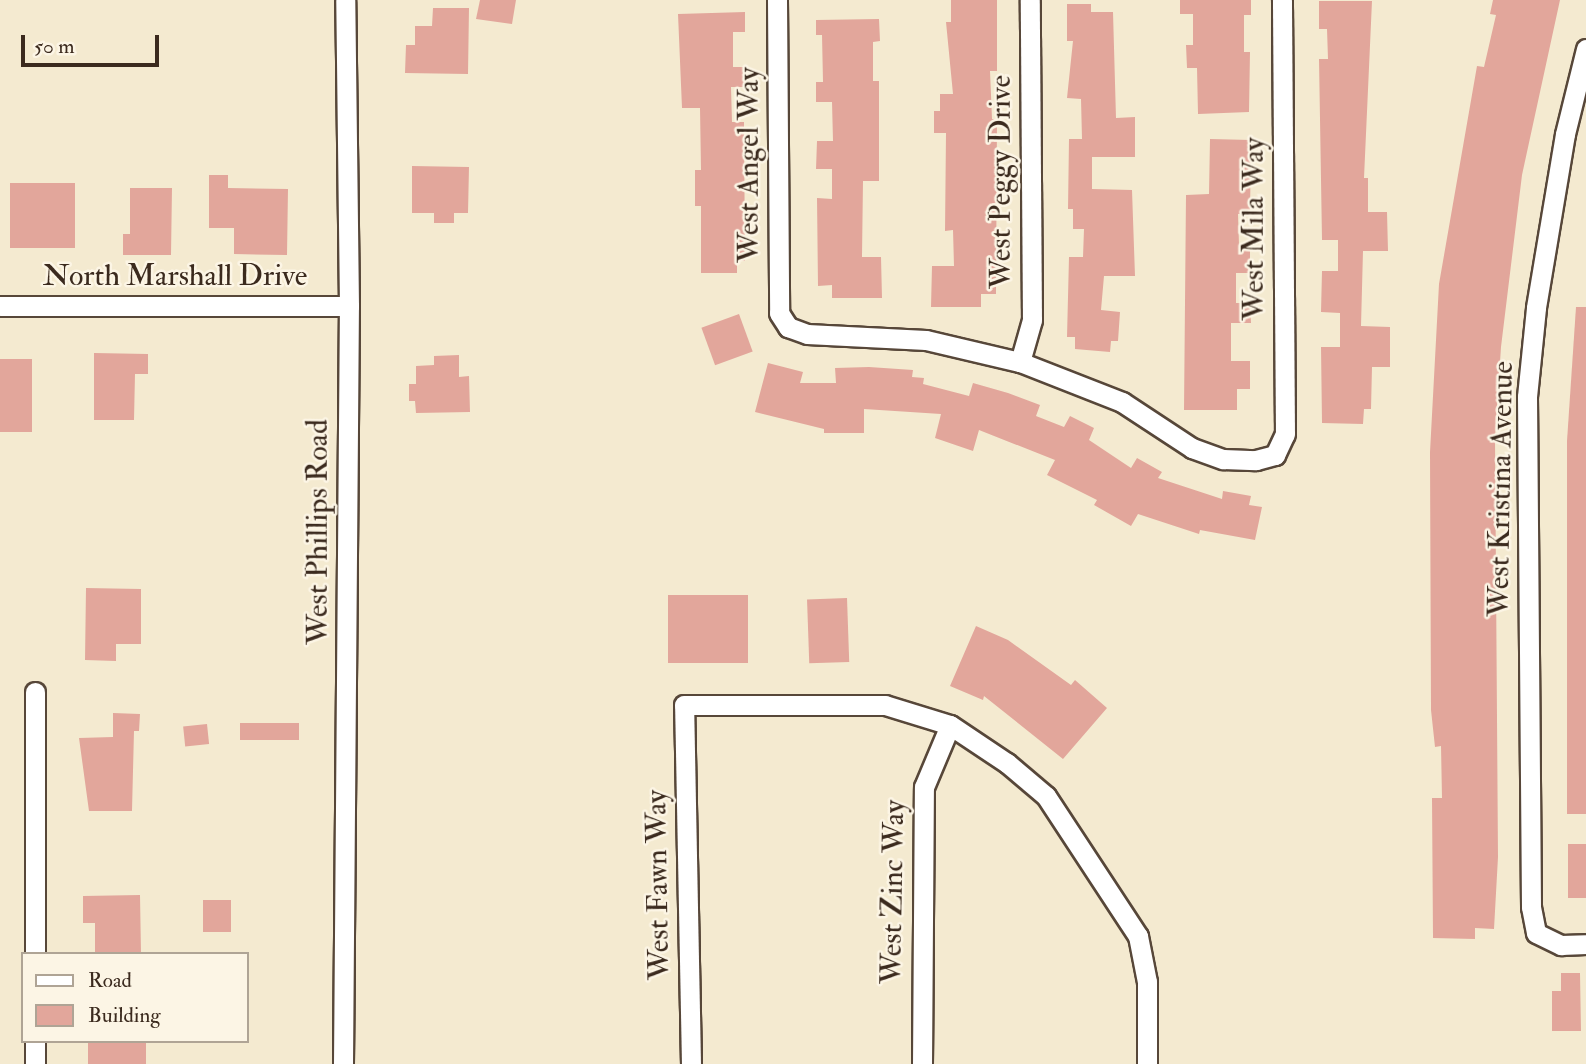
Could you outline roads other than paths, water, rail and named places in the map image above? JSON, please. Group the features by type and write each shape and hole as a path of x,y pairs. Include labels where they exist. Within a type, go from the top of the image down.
{"street":[{"name":"West Phillips Road","path":"343,1064 349,306 345,0"},
{"name":"West Angel Way","path":"778,0 779,313 788,327 807,334 926,340 1020,362"},
{"name":"West Peggy Drive","path":"1020,362 1032,320 1030,0"},
{"name":"West Mila Way","path":"1020,362 1122,402 1192,448 1213,455 1256,460 1275,455 1285,434 1282,0"},
{"name":"West Kristina Avenue","path":"1586,49 1565,134 1536,308 1527,397 1531,907 1536,933 1561,945 1586,944"},
{"name":"North Marshall Drive","path":"0,306 349,306"},
{"path":"35,692 35,952"},
{"name":"West Fawn Way","path":"691,1064 684,705 884,705 950,725"},
{"path":"950,725 1007,763 1046,796 1138,936 1147,982 1147,1064"},
{"name":"West Zinc Way","path":"922,1064 924,787 950,725"},
{"path":"35,1043 35,1064"}]}
